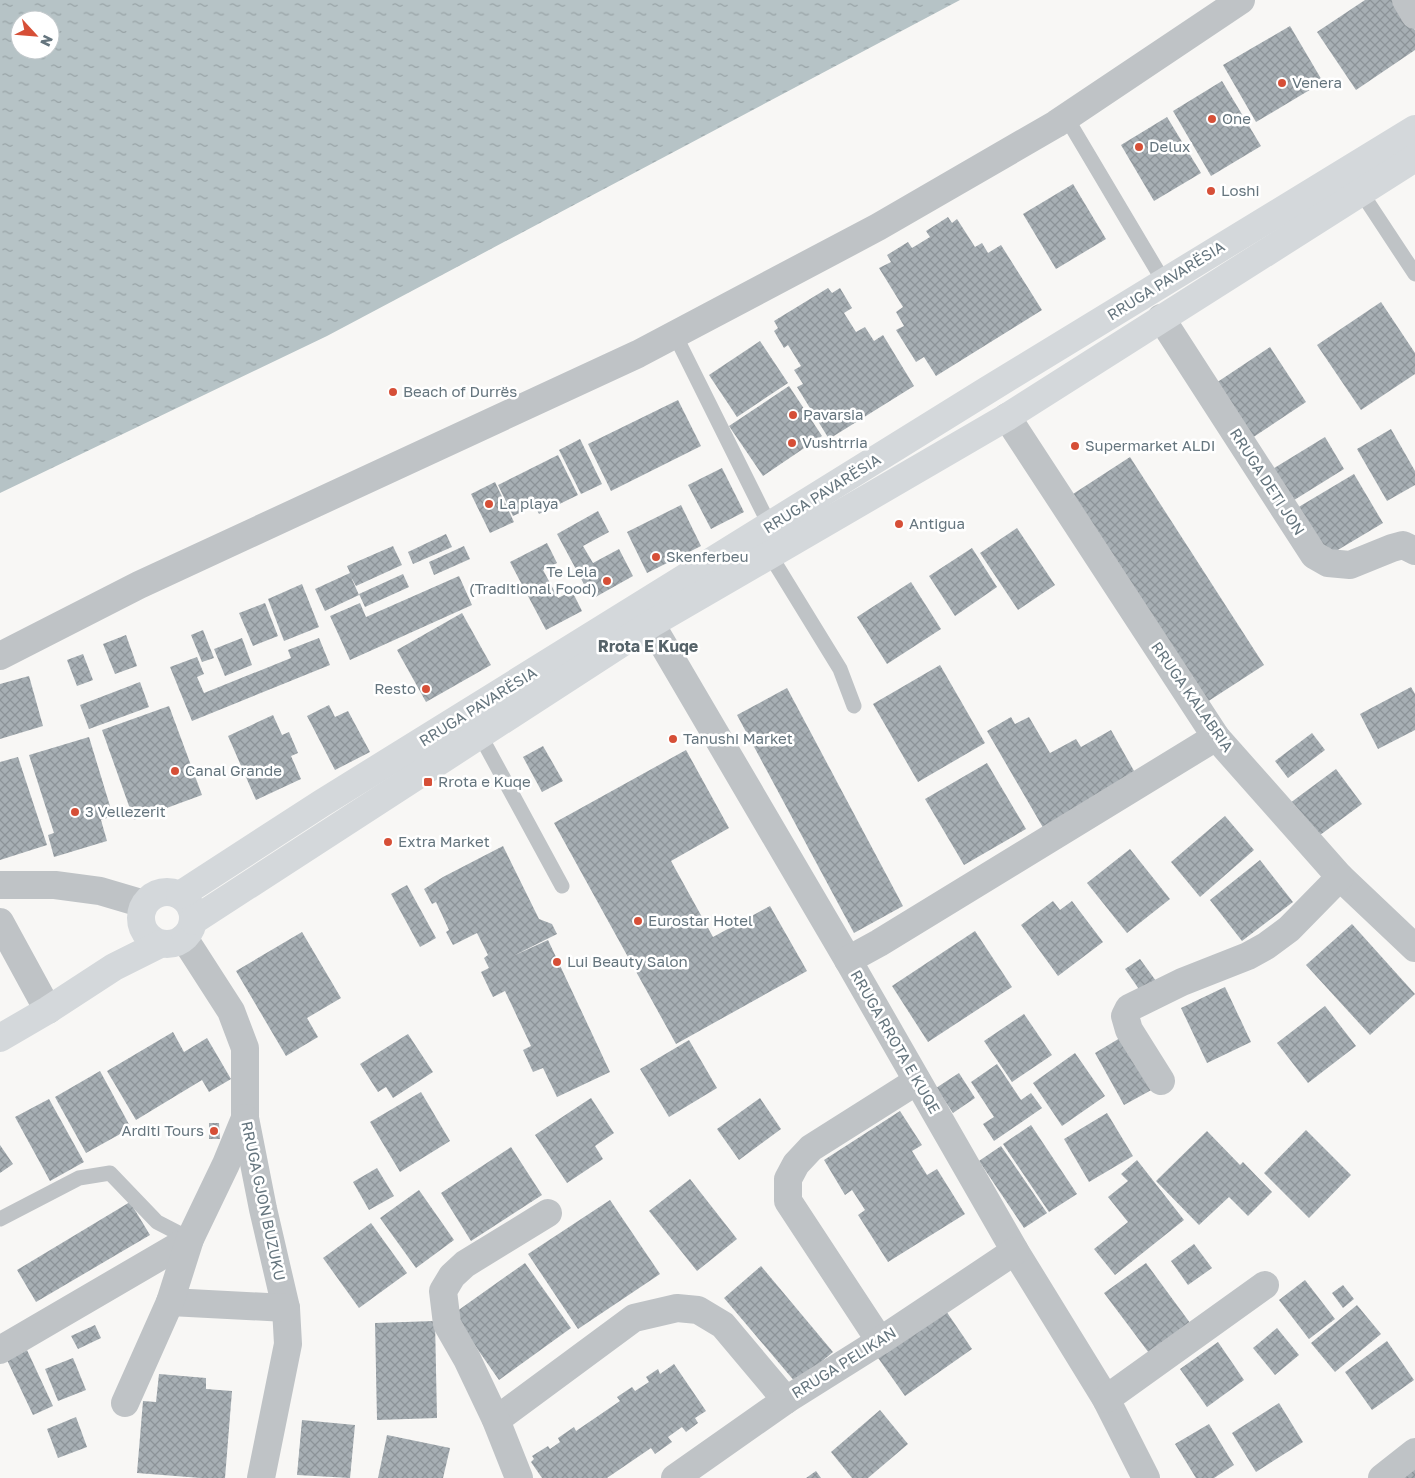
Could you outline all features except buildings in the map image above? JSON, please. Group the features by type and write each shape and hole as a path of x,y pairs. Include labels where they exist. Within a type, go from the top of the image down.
{"main road":[{"name":"RRUGA PAVARËSIA","path":"0,1038 48,1010 114,967 165,927 480,735 770,526 1415,129"},
{"name":"RRUGA PAVARËSIA","path":"180,895 322,803 647,615 770,555 1007,417 1415,158"},
{"path":"170,891 188,901 192,910 165,927 151,896 160,892 170,891"}],"street":[{"path":"0,656 139,585 638,354 878,228 1056,124 1241,0"},
{"path":"1406,0 1415,15"},
{"name":"RRUGA DETI JON","path":"1161,318 1314,555 1328,562 1350,565 1403,545 1415,551"},
{"name":"RRUGA KALABRIA","path":"1007,417 1216,737 1340,877 1415,948"},
{"name":"RRUGA RROTA E KUQE","path":"647,615 1015,1252 1106,1399 1146,1478"},
{"path":"848,960 879,943 1216,737"},
{"path":"1161,1081 1129,1030 1125,1016 1129,1008 1182,982 1248,956 1266,946 1288,929 1340,877"},
{"path":"0,885 64,886 100,891 165,927"},
{"path":"0,922 48,1010"},
{"name":"RRUGA GJON BUZUKU","path":"165,927 231,1011 245,1048 245,1118 263,1209 286,1308 288,1344 261,1478"},
{"path":"880,1341 788,1201 788,1179 796,1164 811,1148 917,1081"},
{"path":"124,1403 170,1302 190,1238 226,1164 245,1118"},
{"path":"519,1478 496,1420 467,1359 447,1324 443,1291 452,1276 465,1264 548,1213"},
{"path":"0,1350 190,1238"},
{"name":"RRUGA PELIKAN","path":"675,1478 786,1400 1015,1252"},
{"path":"1106,1399 1264,1286"},
{"path":"170,1302 286,1308"},
{"path":"496,1420 634,1318 677,1308 698,1310 723,1325 786,1400"},
{"path":"1382,1478 1415,1452"}],"lane":[{"path":"1066,117 1164,282"},
{"path":"1361,192 1415,274"},
{"path":"675,335 770,526"},
{"path":"770,555 840,669 854,706"},
{"path":"480,735 562,886"},
{"path":"0,1219 79,1178 110,1173 157,1222 190,1238"}],"water":[{"path":"0,0 960,0 327,336 0,493"}],"place":[{"name":"Venera","path":"1282,83"},
{"name":"One","path":"1212,119"},
{"name":"Delux","path":"1139,147"},
{"name":"Loshi","path":"1211,191"},
{"name":"Beach of Durrës","path":"393,392"},
{"name":"Pavarsia","path":"793,415"},
{"name":"Vushtrria","path":"792,443"},
{"name":"Supermarket ALDI","path":"1075,446"},
{"name":"La playa","path":"489,504"},
{"name":"Antigua","path":"899,524"},
{"name":"Skenferbeu","path":"656,557"},
{"name":"Te Lela (Traditional Food)","path":"607,581"},
{"name":"Resto","path":"426,689"},
{"name":"Tanushi Market","path":"673,739"},
{"name":"Canal Grande","path":"175,771"},
{"name":"Rrota e Kuqe","path":"428,782"},
{"name":"3 Vellezerit","path":"75,812"},
{"name":"Extra Market","path":"388,842"},
{"name":"Eurostar Hotel","path":"638,921"},
{"name":"Lui Beauty Salon","path":"557,962"},
{"name":"Arditi Tours","path":"214,1131"}],"district":[{"name":"Rrota E Kuqe","path":"648,646"}]}
